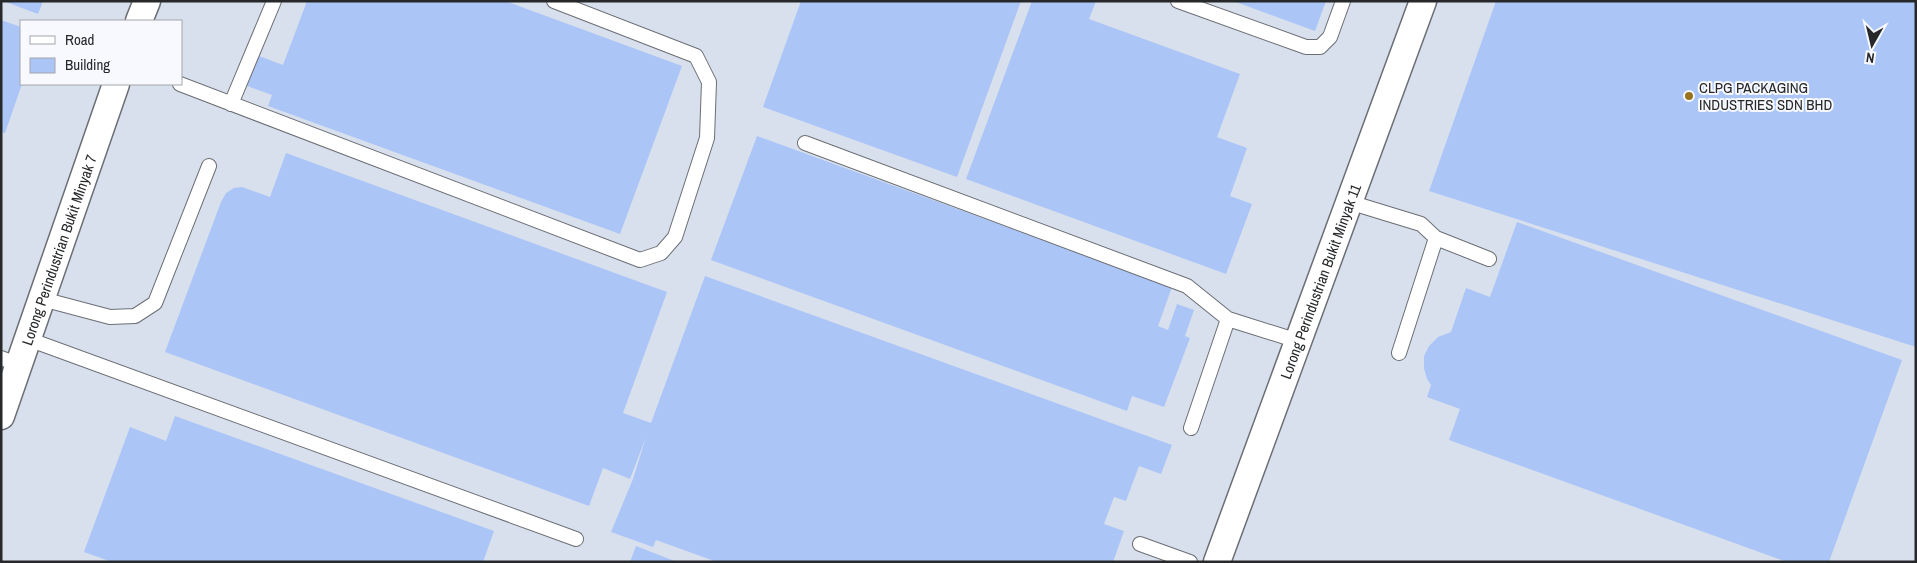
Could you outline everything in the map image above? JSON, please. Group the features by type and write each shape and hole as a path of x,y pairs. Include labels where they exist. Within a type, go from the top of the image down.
{"street":[{"path":"140,20 147,1"},
{"name":"Lorong Perindustrian Bukit Minyak 11","path":"1217,562 1423,1"},
{"name":"Lorong Perindustrian Bukit Minyak 7","path":"1,416 10,362 28,339 116,85"}],"lane":[{"path":"231,104 274,1"},
{"path":"182,85 640,260 661,254 675,237 707,138 709,82 696,56 554,1"},
{"path":"1178,1 1306,47 1320,48 1330,37 1343,1"},
{"path":"806,143 1187,286 1228,320 1298,341"},
{"path":"42,299 110,317 135,316 155,303 209,166"},
{"path":"1349,202 1421,224 1436,238 1489,259"},
{"path":"1398,353 1436,238"},
{"path":"1191,428 1228,320"},
{"path":"28,339 576,539"},
{"path":"1140,544 1190,562"}],"shaded area":[{"path":"1,1 1916,1 1916,562 1,562"}],"building":[{"path":"3,1 43,1 38,14"},
{"path":"307,1 505,1 682,66 620,234 268,106 272,95 247,86 259,56 283,65"},
{"path":"801,1 1021,1 957,177 763,107"},
{"path":"1032,1 1096,1 1089,19 1240,74 1217,137 1247,148 1230,196 1252,204 1226,274 966,179"},
{"path":"1233,1 1326,1 1315,31"},
{"name":"CLPG PACKAGING INDUSTRIES SDN BHD","path":"1496,1 1916,1 1916,347 1429,191"},
{"path":"1,20 20,27 20,85 22,85 5,133 1,132"},
{"path":"757,136 1172,287 1158,326 1168,330 1177,304 1194,310 1185,336 1190,338 1164,407 1132,396 1127,411 711,260"},
{"path":"286,153 667,292 623,413 651,423 705,276 1172,445 1161,474 1139,466 1126,501 1114,497 1104,524 1124,531 1113,562 717,562 656,540 653,547 611,532 633,479 646,437 630,479 603,468 589,506 165,352 226,193 234,188 242,187 270,197"},
{"path":"1517,222 1902,360 1829,562 1787,562 1449,440 1460,409 1427,397 1431,385 1424,368 1424,356 1429,346 1438,337 1451,332 1466,288 1490,297"},
{"path":"175,416 494,531 483,562 112,562 84,552 130,427 166,441"},
{"path":"636,546 677,562 630,562"}],"place":[{"name":"CLPG PACKAGING INDUSTRIES SDN BHD","path":"1689,96"}]}
